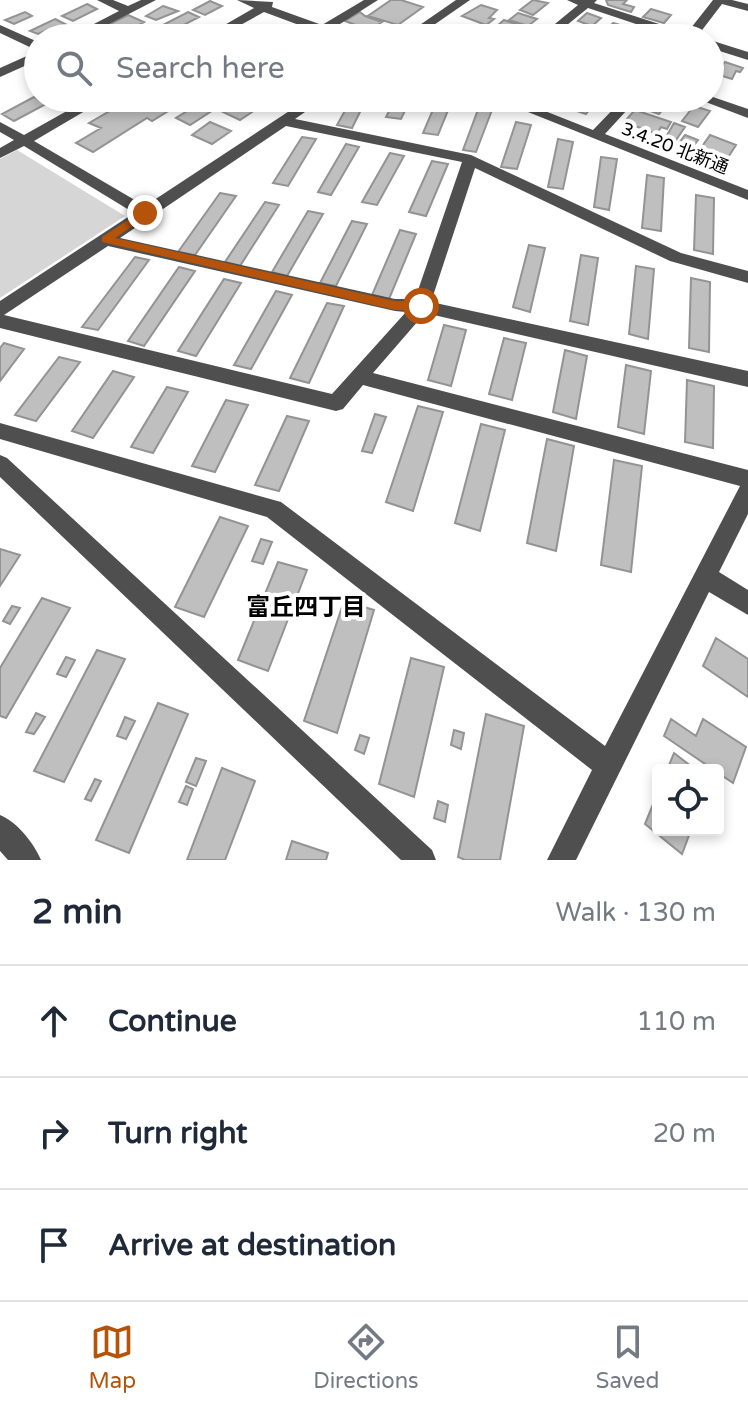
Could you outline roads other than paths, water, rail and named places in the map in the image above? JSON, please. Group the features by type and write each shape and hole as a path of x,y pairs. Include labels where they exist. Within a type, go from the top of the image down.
{"street":[{"path":"103,0 129,11"},
{"path":"102,24 150,0"},
{"path":"243,0 307,24"},
{"path":"232,24 276,0"},
{"path":"333,24 372,0"},
{"path":"428,24 464,0"},
{"path":"573,0 589,2 651,24"},
{"path":"701,24 720,0 748,8"},
{"path":"562,24 589,2"},
{"path":"0,29 24,40"},
{"path":"724,48 748,56"},
{"path":"0,73 24,62"},
{"path":"724,106 748,114"},
{"path":"0,154 75,112"},
{"path":"0,310 297,112"},
{"name":"3.4.20 北新通","path":"535,112 748,195"},
{"path":"595,136 618,112"},
{"path":"284,121 470,160 676,257 748,277"},
{"path":"0,126 145,213"},
{"path":"0,321 336,403 421,306 470,160"},
{"path":"106,240 748,379"},
{"path":"359,377 748,479"},
{"path":"0,431 273,509 609,766"},
{"path":"0,464 422,860"},
{"path":"561,860 748,492"},
{"path":"705,576 748,603"},
{"path":"0,829 27,860"}],"district":[{"name":"富丘四丁目","path":"306,607"}]}
